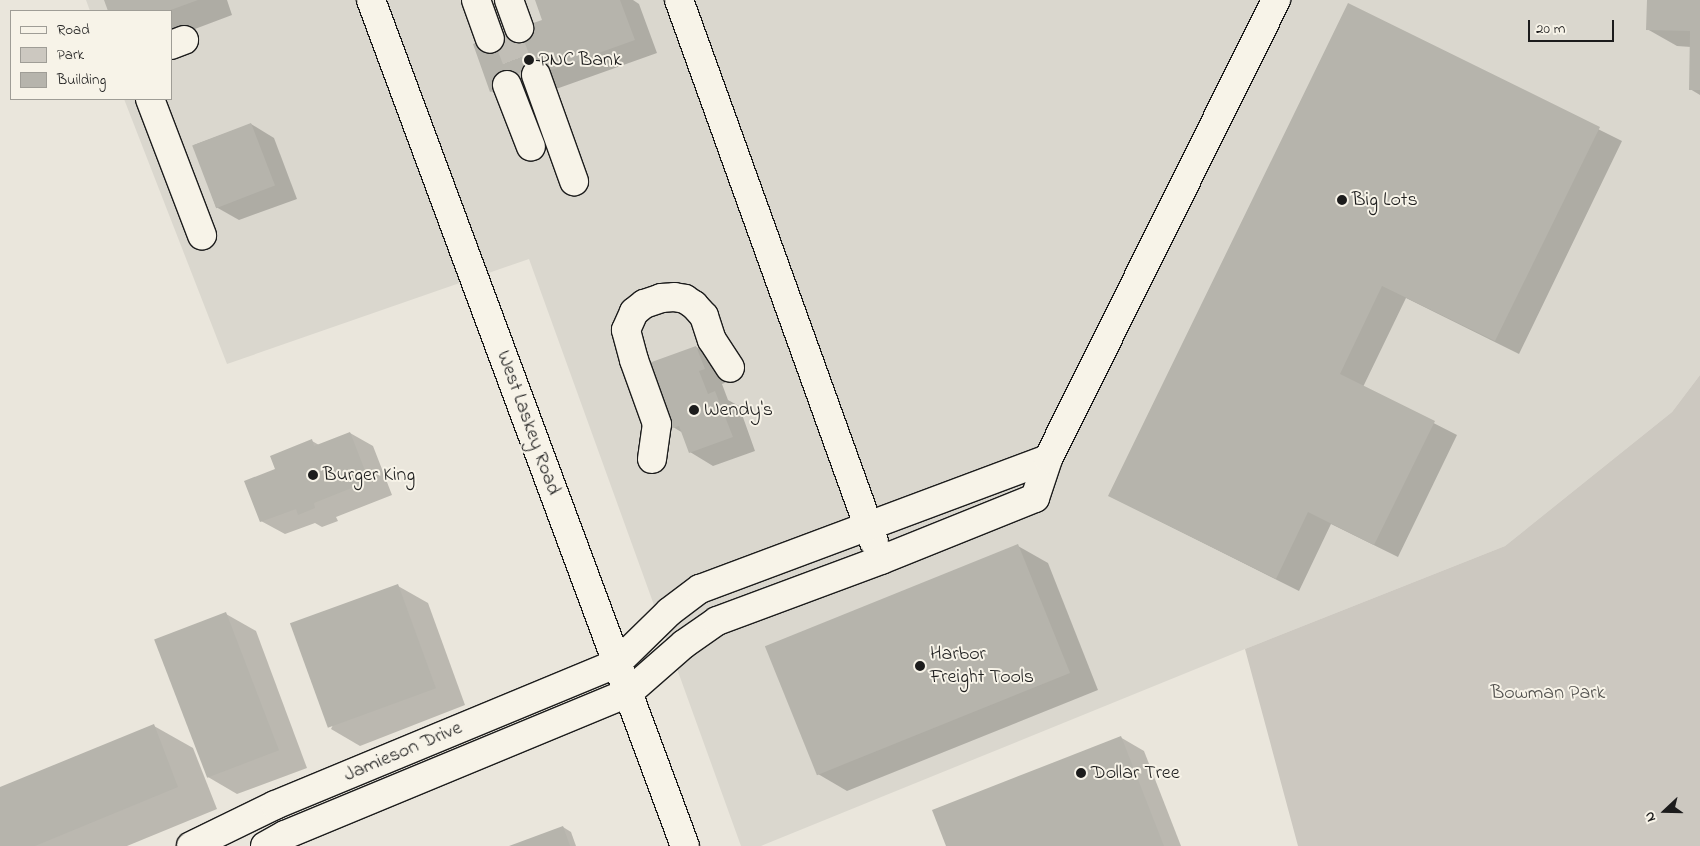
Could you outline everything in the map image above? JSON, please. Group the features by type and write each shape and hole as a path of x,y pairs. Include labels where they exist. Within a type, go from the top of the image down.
{"main road":[{"name":"West Laskey Road","path":"372,0 685,846"},
{"path":"476,0 505,33"},
{"path":"494,0 505,33"},
{"path":"505,33 509,0"},
{"path":"679,0 880,560"},
{"path":"617,663 669,612 700,589 1048,459 1276,0"},
{"path":"531,147 522,80 564,173"},
{"path":"150,100 202,235"},
{"path":"652,459 657,424 634,360 626,330 634,312 644,304 661,298 674,296 685,299 694,305 704,316 712,340 730,368"},
{"name":"Jamieson Drive","path":"264,846 285,835 628,693 684,644 717,621 880,560 1035,498 1048,459"},
{"name":"Jamieson Drive","path":"191,846 275,805 617,663"}],"shaded area":[{"path":"86,0 1700,0 1700,375 1672,412 1505,546 1245,649 761,846 741,846 529,259 227,364 124,100 172,100 172,10 90,10"}],"green space":[{"name":"Bowman Park","path":"1700,375 1700,846 1298,846 1245,649 1505,546 1672,412"}],"building":[{"path":"104,0 198,0 171,10 108,10"},
{"name":"PNC Bank","path":"535,0 620,0 635,40 490,92 473,44 542,20"},
{"path":"1647,0 1700,0 1700,90 1689,90 1690,31 1646,30"},
{"path":"1348,3 1600,127 1495,341 1382,286 1340,374 1435,421 1374,545 1308,512 1276,579 1108,496"},
{"path":"251,123 275,186 216,208 192,146"},
{"name":"Wendy's","path":"696,346 705,369 699,371 708,394 715,391 733,437 689,453 679,426 672,428 649,363"},
{"name":"Burger King","path":"350,432 369,481 314,503 315,508 298,515 296,509 260,522 244,481 275,469 270,456 312,439 314,446"},
{"name":"Harbor Freight Tools","path":"1018,544 1070,673 817,775 765,646"},
{"path":"398,584 436,688 328,728 290,623"},
{"path":"226,612 279,750 207,778 154,640"},
{"path":"154,724 178,787 35,846 0,846 0,787"},
{"name":"Dollar Tree","path":"1121,736 1164,846 946,846 932,810"},
{"path":"563,826 570,846 509,846"}],"tunnel":[{"path":"506,33 524,80"}],"place":[{"name":"PNC Bank","path":"529,60"},
{"name":"Big Lots","path":"1342,200"},
{"name":"Wendy's","path":"694,410"},
{"name":"Burger King","path":"313,475"},
{"name":"Harbor Freight Tools","path":"920,666"},
{"name":"Dollar Tree","path":"1081,773"}]}
